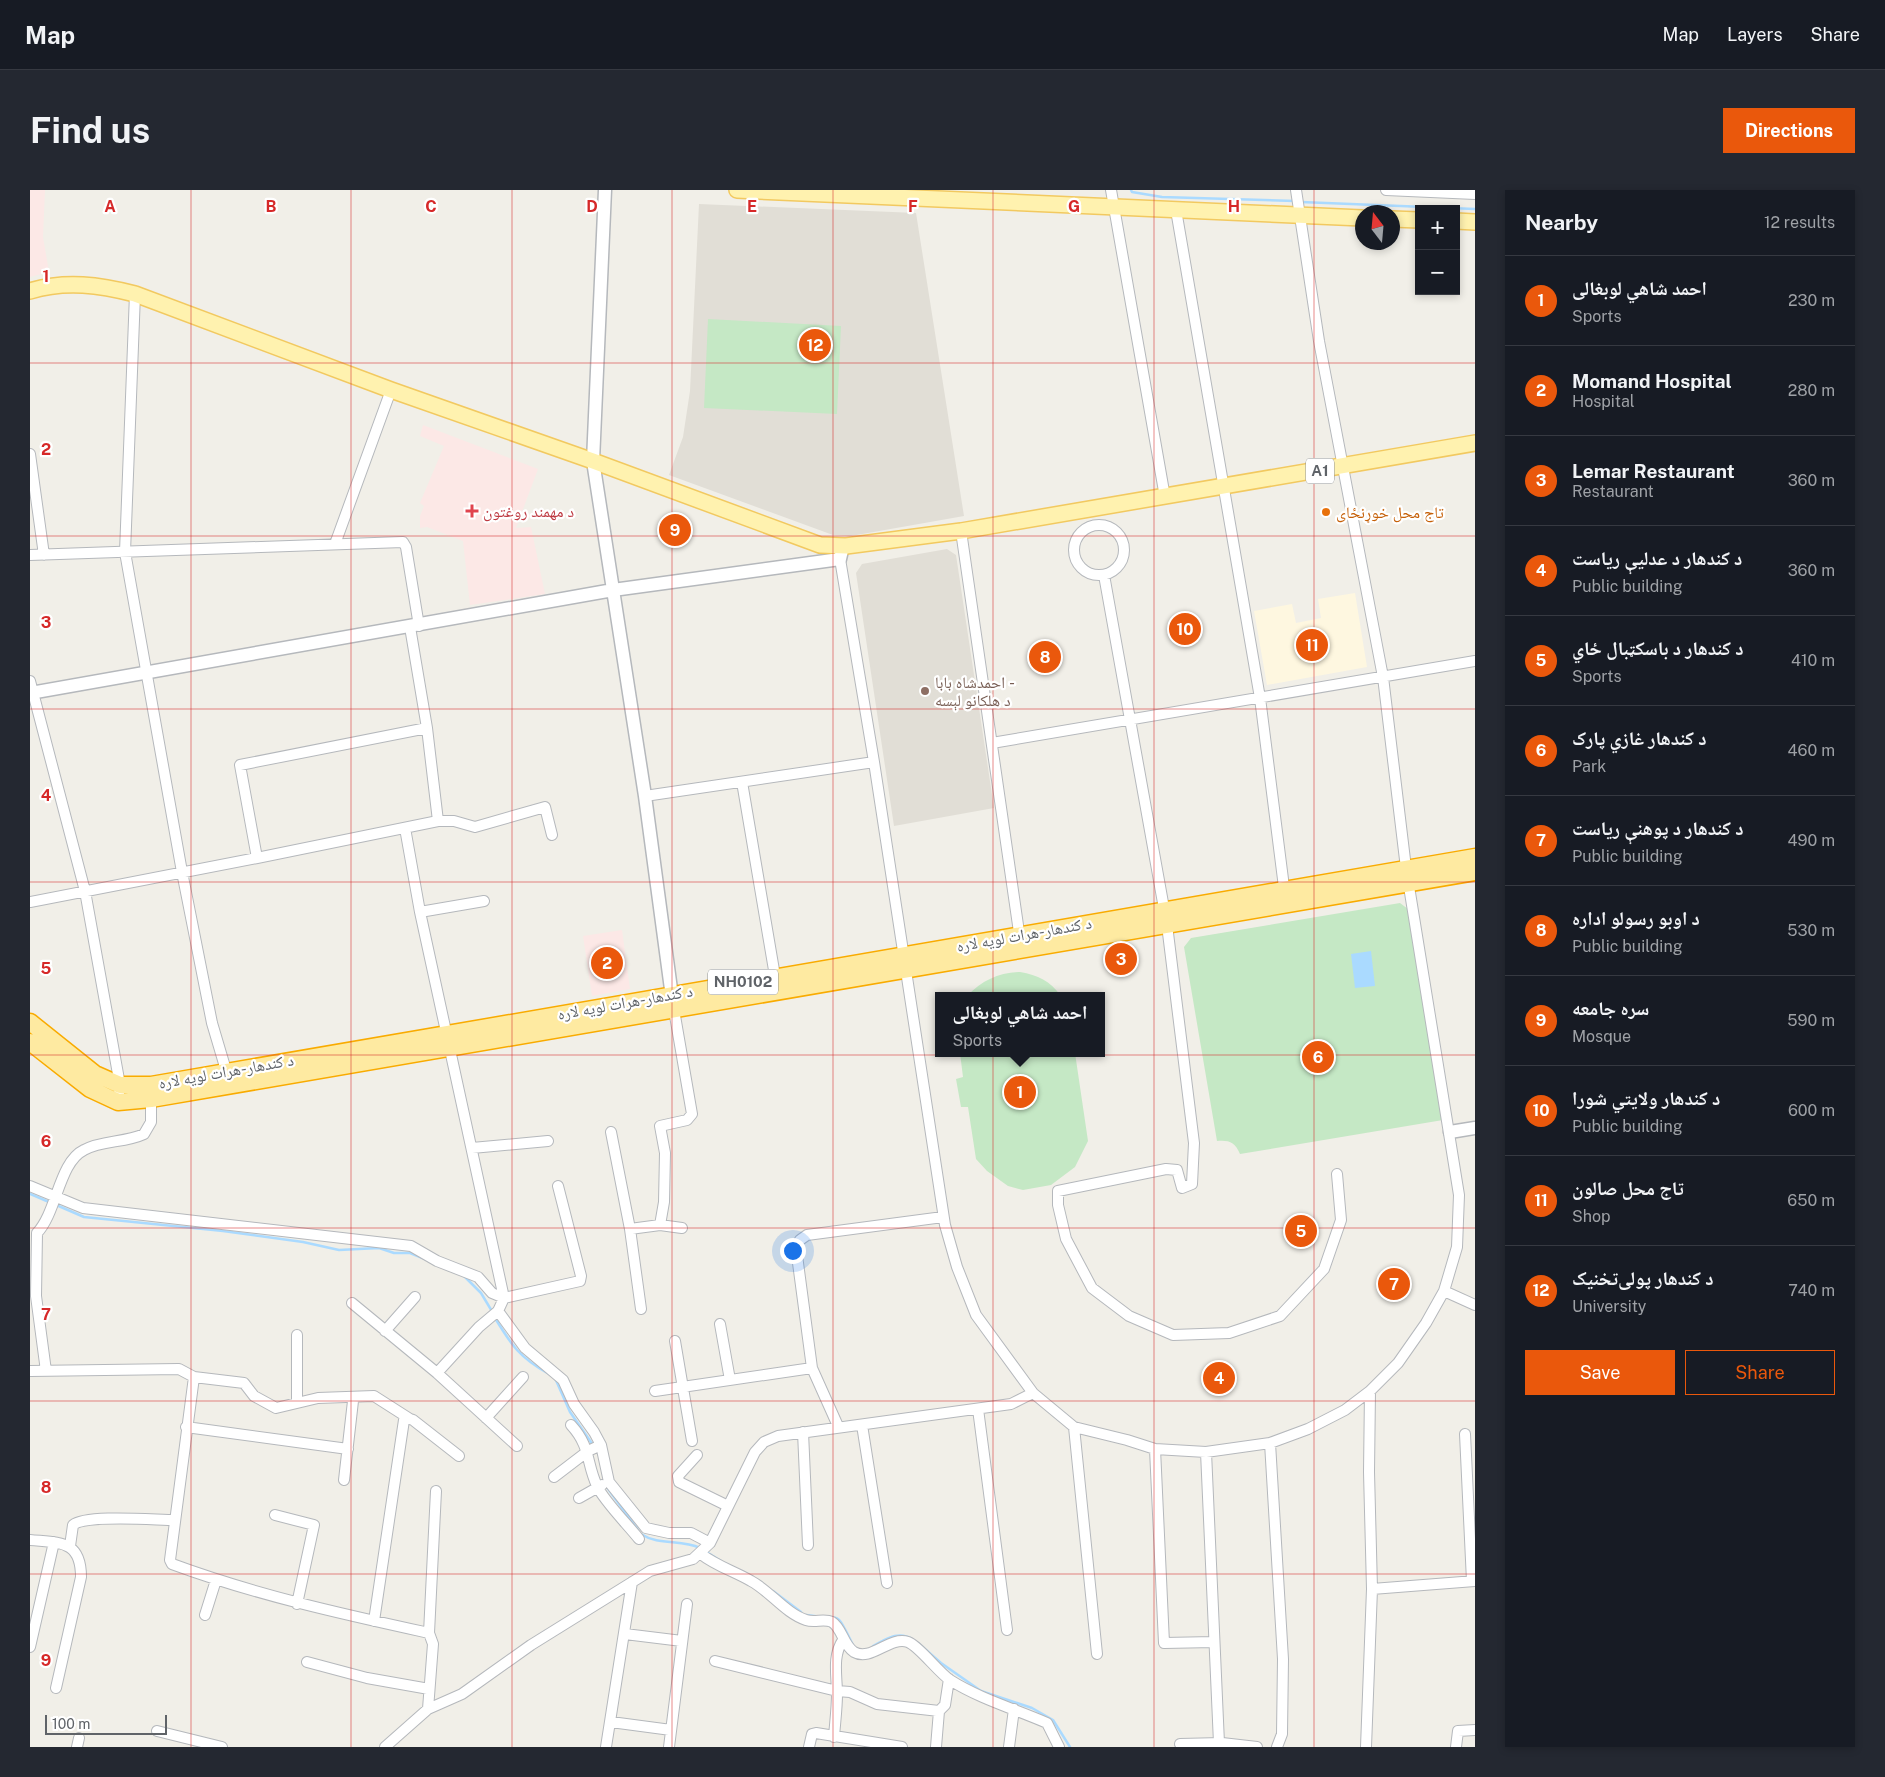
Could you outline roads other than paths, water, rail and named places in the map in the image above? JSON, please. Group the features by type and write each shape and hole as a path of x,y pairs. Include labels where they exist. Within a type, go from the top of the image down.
{"highway":[{"name":"د کندهار-هرات لويه لاره","path":"30,1022 95,1074 120,1085 151,1085 229,1078 1165,918 1287,905 1407,876 1475,857"},
{"name":"د کندهار-هرات لويه لاره","path":"1165,918 1284,888 1407,876 1475,872"},
{"name":"د کندهار-هرات لويه لاره","path":"672,1002 775,976 903,962"},
{"path":"30,1042 90,1089 118,1102"},
{"name":"د کندهار-هرات لويه لاره","path":"118,1102 150,1099 229,1078"}],"main road":[{"path":"737,190 1176,210 1298,201 1355,216"},
{"path":"1400,219 1415,220"},
{"path":"1460,221 1475,222"},
{"path":"30,291 71,284 101,285 135,294 391,390 593,461 798,538 842,552 1165,497"},
{"name":"A1","path":"1165,497 1475,443"}],"street":[{"path":"606,190 593,461 645,796 672,1002 692,1114 687,1120 660,1126 665,1153 664,1202 660,1225"},
{"path":"1110,190 1165,497"},
{"path":"1386,190 1475,194"},
{"path":"118,1102 120,1085 85,891 31,689 146,673 414,627 613,590 842,552 903,962 944,1217 957,1267 976,1315 1033,1393 1074,1427 1155,1449 1206,1452 1270,1443 1308,1429 1346,1410 1370,1391 1398,1363 1426,1323 1444,1291 1457,1247 1460,1195 1407,876 1383,677 1342,467 1298,201"},
{"path":"1176,210 1260,698 1287,905"},
{"path":"135,294 125,552 182,872 212,1023 229,1078"},
{"path":"336,544 391,390"},
{"path":"30,454 44,555"},
{"path":"1091,509 1094,526"},
{"path":"1094,526 1103,526 1118,534 1124,549 1119,566 1104,575 1089,573 1078,563 1075,556 1074,548 1081,534 1094,526"},
{"path":"961,531 1021,942"},
{"path":"30,555 403,542 406,547 438,821"},
{"path":"1104,575 1165,918 1194,1143 1192,1184 1182,1188 1177,1170 1166,1169 1058,1191 1058,1205 1066,1240 1092,1288 1129,1316 1172,1335 1229,1333 1280,1316 1324,1269 1341,1220 1337,1174"},
{"path":"992,743 1475,661"},
{"path":"257,858 240,765 427,728"},
{"path":"645,796 874,762"},
{"path":"742,782 775,976"},
{"path":"30,902 438,821 454,821 475,827 544,807 552,835"},
{"path":"405,828 420,912 504,1298 498,1311 479,1327 437,1373"},
{"path":"420,912 484,901"},
{"path":"46,1370 36,1296 37,1233 46,1224 66,1172 79,1153 85,1149 120,1142 144,1134 151,1122 150,1099"},
{"path":"1450,1132 1475,1128"},
{"path":"610,1132 630,1229 641,1309"},
{"path":"472,1148 548,1141"},
{"path":"30,1186 55,1200 83,1208 411,1246 438,1261 478,1278 492,1293 504,1298 580,1281 581,1276 558,1186"},
{"path":"838,1426 812,1368 796,1248 800,1240 807,1236 944,1217"},
{"path":"630,1229 660,1225 682,1228"},
{"path":"1444,1291 1475,1305"},
{"path":"385,1331 415,1297"},
{"path":"352,1303 437,1373 517,1446"},
{"path":"498,1311 526,1348 563,1380 574,1404 601,1445 609,1482 646,1528 669,1533 691,1533 705,1549 712,1563 752,1581 790,1611 807,1621 827,1620 835,1624 843,1640 855,1652 867,1654 894,1641 909,1642 949,1679 978,1696 1047,1724 1060,1747"},
{"path":"720,1324 730,1380"},
{"path":"297,1335 297,1402"},
{"path":"675,1341 692,1441"},
{"path":"655,1391 812,1368"},
{"path":"30,1371 179,1369 194,1377 244,1382 254,1396 276,1408 318,1398 374,1396 410,1419 459,1456"},
{"path":"194,1377 174,1520 170,1560 172,1564 216,1580 297,1604 429,1633"},
{"path":"486,1418 523,1377"},
{"path":"1366,1747 1372,1589 1368,1420 1370,1391"},
{"path":"385,1747 428,1709 462,1694 531,1645 650,1571 693,1559 705,1549 755,1452 764,1442 778,1436 838,1426 862,1425 1011,1404 1033,1393"},
{"path":"344,1480 353,1401"},
{"path":"978,1409 1007,1630"},
{"path":"374,1621 404,1420 410,1419"},
{"path":"571,1425 582,1437 598,1487 639,1539"},
{"path":"862,1425 887,1583"},
{"path":"186,1427 348,1450"},
{"path":"1074,1427 1096,1654"},
{"path":"803,1432 808,1545"},
{"path":"1372,1589 1473,1581 1465,1434"},
{"path":"1270,1443 1283,1659 1282,1734 1277,1747"},
{"path":"554,1477 588,1451 601,1445"},
{"path":"1155,1449 1164,1644 1214,1642"},
{"path":"1206,1452 1219,1743"},
{"path":"697,1455 678,1476 679,1482 728,1506"},
{"path":"579,1498 609,1482"},
{"path":"428,1709 433,1644 429,1633 436,1491"},
{"path":"275,1515 314,1525 297,1604"},
{"path":"70,1546 73,1525 78,1521 99,1519 174,1520"},
{"path":"30,1540 54,1542 70,1546 77,1552 79,1558 81,1577 56,1688"},
{"path":"30,1647 54,1542"},
{"path":"205,1615 216,1580"},
{"path":"606,1747 632,1582"},
{"path":"669,1747 687,1604"},
{"path":"625,1634 682,1642"},
{"path":"834,1737 837,1691 834,1674 839,1646 843,1640"},
{"path":"715,1661 837,1691 850,1692 877,1704 940,1711"},
{"path":"306,1662 367,1678 429,1689"},
{"path":"936,1747 940,1711 945,1705 949,1679"},
{"path":"1009,1747 1014,1709"},
{"path":"611,1722 671,1730"},
{"path":"158,1730 216,1746"},
{"path":"1456,1747 1458,1731 1475,1730"},
{"path":"809,1747 814,1733 902,1747"},
{"path":"1180,1744 1219,1743 1257,1747"}],"water":[{"path":"1371,951 1375,986 1355,988 1351,954"}],"waterway":[{"path":"1131,190 1132,192 1162,197 1295,201"},
{"path":"1301,202 1475,209"},
{"path":"30,1194 49,1202"},
{"path":"54,1204 84,1217 223,1231 303,1242 339,1250 379,1248 394,1253 410,1253 425,1259"},
{"path":"464,1276 481,1293 493,1313"},
{"path":"495,1318 524,1357 549,1374"},
{"path":"555,1378 570,1412 593,1445"},
{"path":"606,1486 638,1530"},
{"path":"641,1534 655,1540 693,1545 700,1548"},
{"path":"705,1551 721,1561"},
{"path":"742,1571 761,1582"},
{"path":"773,1591 801,1612"},
{"path":"806,1615 832,1617 840,1620 853,1645"},
{"path":"873,1646 887,1639 902,1635 912,1639"},
{"path":"918,1643 941,1663 981,1691 1032,1708 1053,1720 1070,1747"}],"place":[{"name":"د کندهار پولی‌تخنیک","path":"815,345"},
{"name":"د مهمند روغتون","path":"472,511"},
{"name":"تاج محل خوړنځای","path":"1326,512"},
{"name":"سره جامعه","path":"675,530"},
{"name":"د کندهار ولايتي شورا","path":"1185,629"},
{"name":"تاج محل صالون","path":"1312,645"},
{"name":"د اوبو رسولو اداره","path":"1045,657"},
{"name":"احمدشاه بابا - د هلکانو لېسه","path":"925,691"},
{"name":"Lemar Restaurant","path":"1121,959"},
{"name":"Momand Hospital","path":"607,963"},
{"name":"د کندهار غازي پارک","path":"1318,1057"},
{"name":"احمد شاهي لوبغالی","path":"1020,1092"},
{"name":"د کندهار د باسکټبال ځاي","path":"1301,1231"},
{"name":"د کندهار د پوهنې رياست","path":"1394,1284"},
{"name":"د کندهار د عدلیې رياست","path":"1219,1378"}]}
